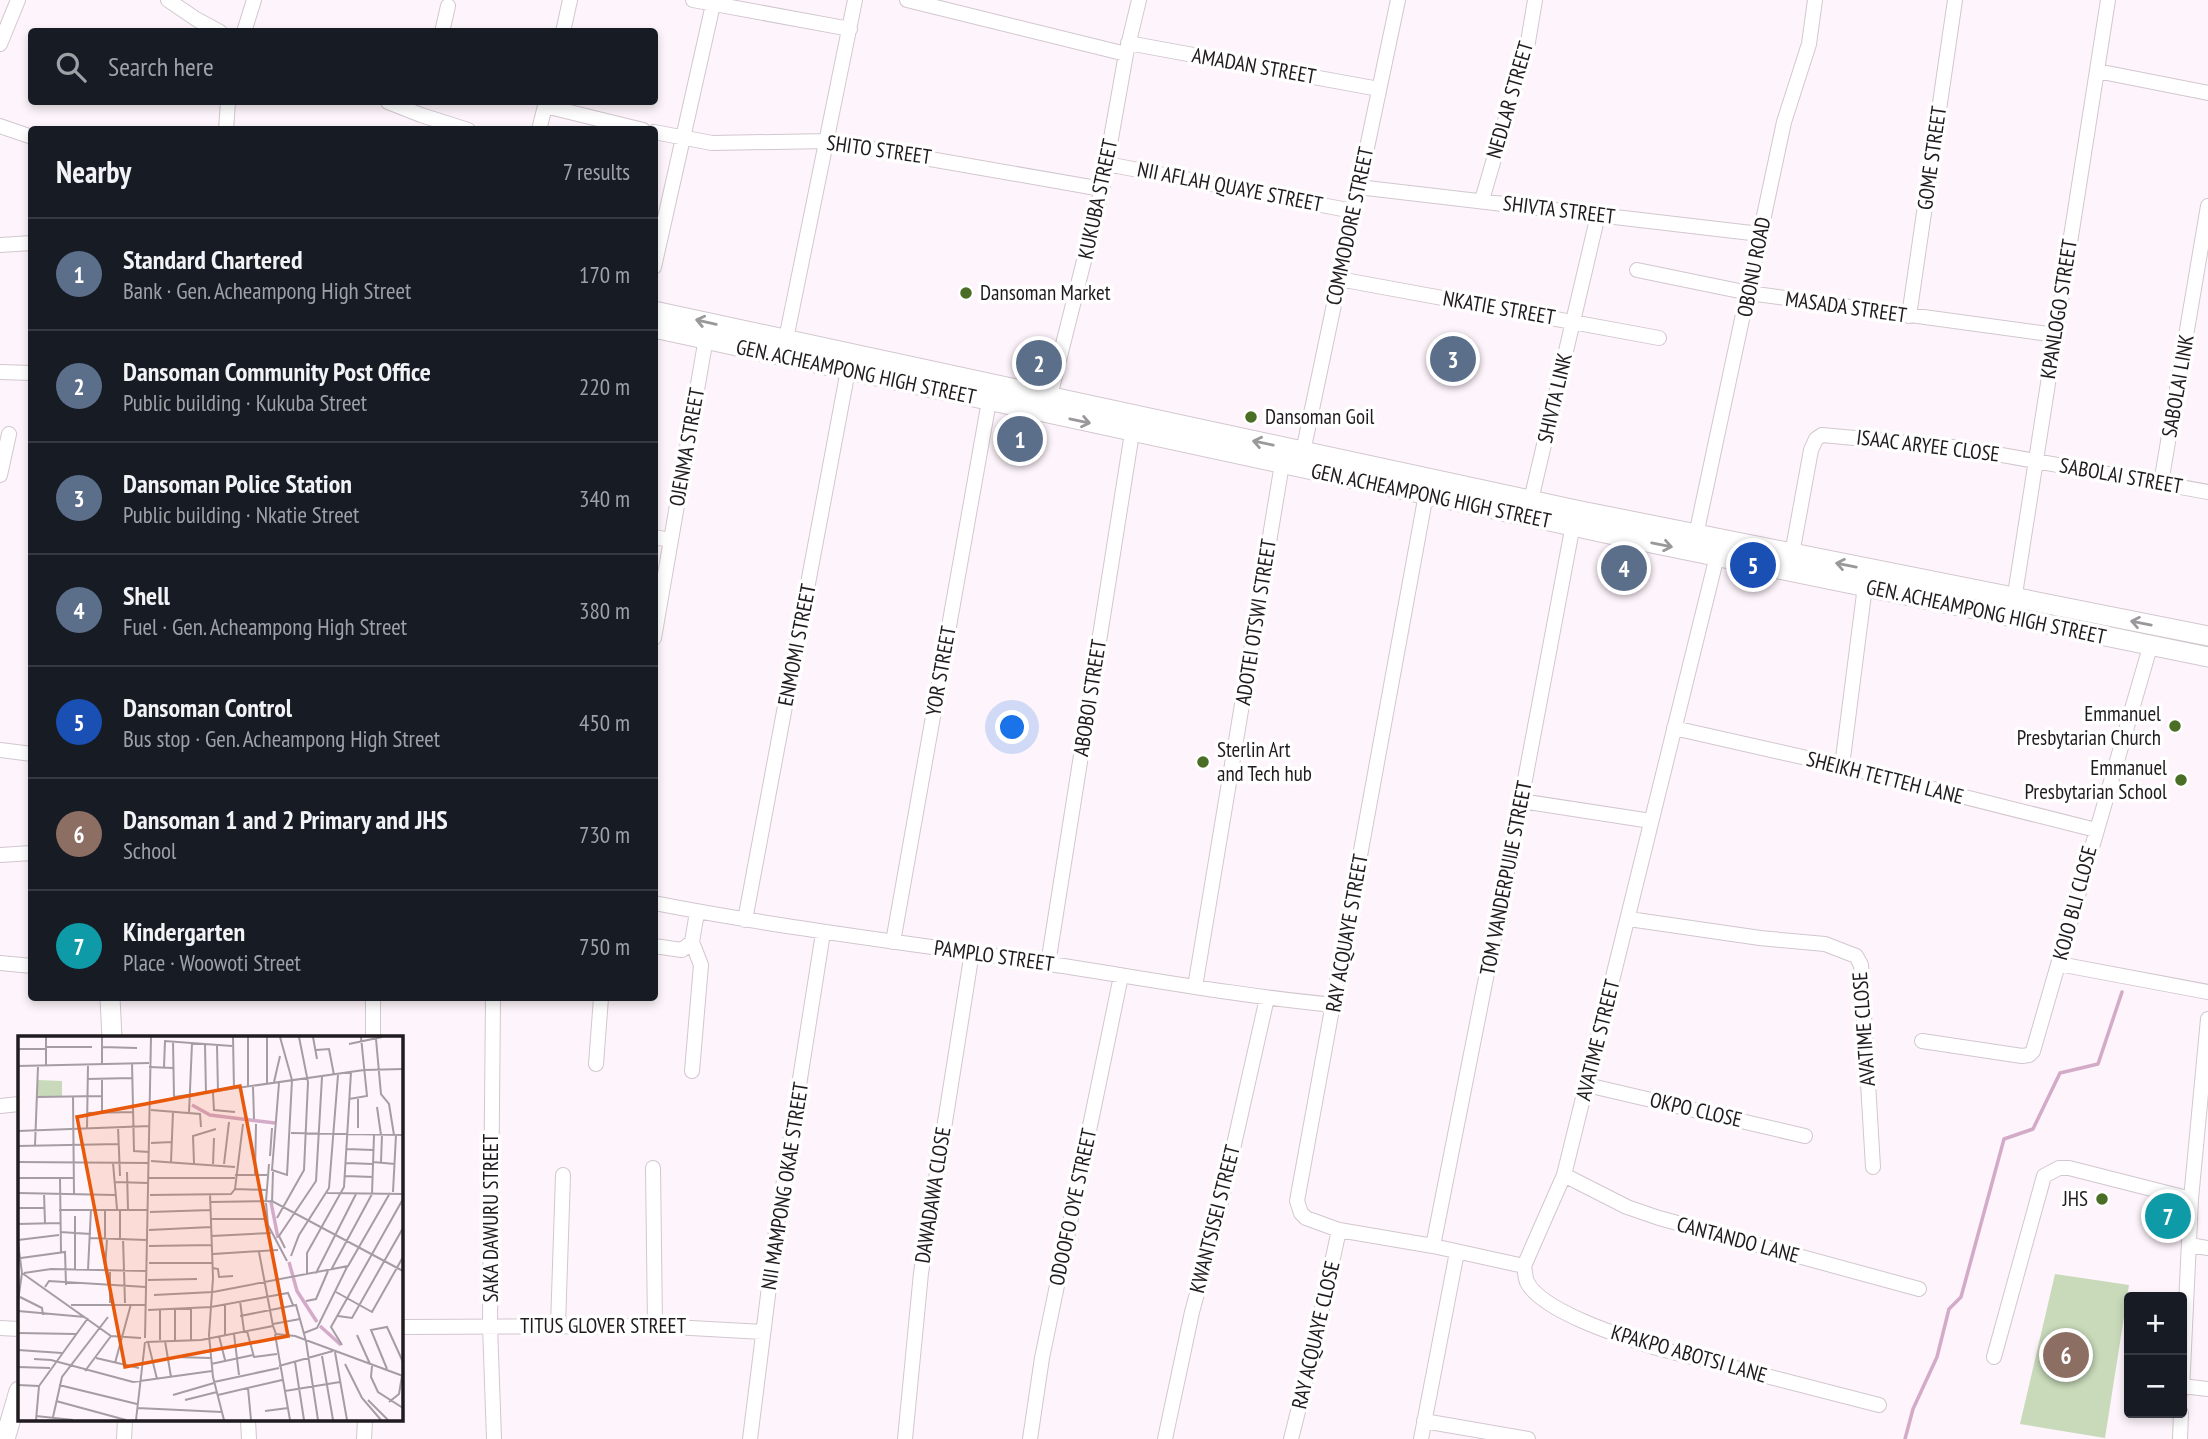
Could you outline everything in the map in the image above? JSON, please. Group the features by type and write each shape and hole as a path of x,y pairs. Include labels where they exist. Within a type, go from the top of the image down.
{"main road":[{"name":"GEN. ACHEAMPONG HIGH STREET","path":"658,312 1531,500 1574,518 1717,556 1865,586 2208,636"},
{"name":"GEN. ACHEAMPONG HIGH STREET","path":"658,329 1132,433 1426,494 1696,535 1792,554 2150,647 2208,657"},
{"path":"110,1001 112,1036"},
{"path":"5,1439 18,1394"}],"street":[{"path":"0,44 18,0"},
{"path":"168,0 213,28"},
{"path":"245,28 254,0"},
{"path":"564,28 570,0"},
{"path":"693,0 850,29"},
{"path":"786,340 855,0"},
{"name":"AMADAN STREET","path":"907,0 1127,48 1379,89"},
{"name":"KUKUBA STREET","path":"1050,396 1102,189 1127,48 1139,0"},
{"name":"COMMODORE STREET","path":"1303,452 1398,0"},
{"name":"NEDLAR STREET","path":"1482,200 1528,42 1535,0"},
{"name":"OBONU ROAD","path":"1696,535 1784,122 1809,44 1815,0"},
{"name":"GOME STREET","path":"1909,316 1955,0"},
{"name":"KPANLOGO STREET","path":"2012,609 2108,0"},
{"path":"658,249 714,2"},
{"path":"443,28 448,6"},
{"path":"2097,71 2208,93"},
{"path":"218,126 227,105"},
{"path":"226,126 227,105"},
{"path":"540,126 545,105"},
{"path":"549,105 628,126"},
{"path":"422,108 460,126"},
{"path":"0,127 28,136"},
{"name":"SHITO STREET","path":"658,133 712,143 827,141 1102,189"},
{"name":"NII AFLAH QUAYE STREET","path":"1107,163 1353,211"},
{"name":"SHIVTA STREET","path":"1358,187 1760,234"},
{"name":"SABOLAI LINK","path":"2161,483 2208,206"},
{"name":"SHIVTA LINK","path":"1531,500 1598,215"},
{"path":"0,245 28,243"},
{"name":"MASADA STREET","path":"1637,270 1749,293 2056,335"},
{"name":"NKATIE STREET","path":"1339,279 1659,338"},
{"name":"OJENMA STREET","path":"658,614 706,338"},
{"name":"ENMOMI STREET","path":"745,920 848,370"},
{"path":"0,372 28,373"},
{"name":"YOR STREET","path":"893,942 989,401"},
{"name":"ABOBOI STREET","path":"1048,964 1132,433"},
{"path":"0,475 9,434"},
{"name":"ISAAC ARYEE CLOSE","path":"1792,554 1811,450 1816,439 1822,435 1963,448 2034,460"},
{"name":"SABOLAI STREET","path":"2034,460 2208,492"},
{"name":"ADOTEI OTSWI STREET","path":"1195,987 1282,464"},
{"name":"RAY ACQUAYE STREET","path":"1426,494 1297,1201 1306,1218 1339,1230 1457,1251"},
{"name":"TOM VANDERPUIJE STREET","path":"1433,1246 1574,518"},
{"path":"658,538 670,540"},
{"name":"AVATIME STREET","path":"1524,1266 1564,1175 1717,556"},
{"path":"1842,766 1865,586"},
{"name":"KOJO BLI CLOSE","path":"1922,1041 2022,1056 2033,1051 2150,647"},
{"name":"SHEIKH TETTEH LANE","path":"1674,728 1842,766 2095,830"},
{"path":"0,750 28,754"},
{"path":"1521,802 1651,821"},
{"path":"0,855 28,853"},
{"name":"PAMPLO STREET","path":"658,905 824,933 972,952 1266,998 1334,1005"},
{"path":"692,1071 701,965 692,942 697,912"},
{"name":"AVATIME CLOSE","path":"1629,919 1760,938 1825,944 1856,956 1861,965 1873,1167"},
{"name":"NII MAMPONG OKAE STREET","path":"751,1439 776,1231 824,933"},
{"path":"658,947 682,950 692,942"},
{"name":"DAWADAWA CLOSE","path":"905,1439 921,1273 972,952"},
{"path":"0,963 28,966"},
{"path":"2059,964 2208,992"},
{"name":"ODOOFO OYE STREET","path":"1030,1439 1042,1358 1121,976"},
{"name":"KWANTSISEI STREET","path":"1165,1439 1266,998"},
{"path":"373,1001 373,1036"},
{"name":"SAKA DAWURU STREET","path":"493,1001 490,1325 494,1439"},
{"path":"596,1064 601,1001"},
{"path":"2184,1355 2191,1199 2202,1140 2208,1018"},
{"name":"OKPO CLOSE","path":"1587,1085 1805,1136"},
{"path":"0,1106 18,1104"},
{"path":"653,1168 655,1326"},
{"path":"1994,1357 2044,1176 2051,1171 2069,1168 2191,1199"},
{"path":"558,1326 563,1175"},
{"name":"CANTANDO LANE","path":"1564,1175 1627,1206 1659,1218 1919,1289"},
{"name":"RAY ACQUAYE CLOSE","path":"1291,1439 1339,1230"},
{"path":"2190,1245 2208,1248"},
{"path":"1421,1439 1457,1251 1524,1266"},
{"name":"KPAKPO ABOTSI LANE","path":"1524,1266 1527,1282 1546,1300 1568,1314 1621,1336 1657,1348 1879,1405"},
{"name":"TITUS GLOVER STREET","path":"402,1326 655,1326 763,1332"},
{"path":"0,1328 18,1329"},
{"path":"2187,1388 2208,1389"},
{"path":"2180,1439 2181,1418"},
{"path":"1424,1421 1528,1439"}],"green space":[{"path":"2055,1274 2129,1285 2128,1292 2124,1292 2124,1317 2105,1438 2020,1424"}],"waterway":[{"path":"1905,1439 1913,1409 1937,1357 1949,1309 1961,1297 2004,1139 2033,1129 2060,1073 2098,1064 2122,992"}],"place":[{"name":"Dansoman Market","path":"966,293"},
{"name":"Dansoman Police Station","path":"1453,359"},
{"name":"Dansoman Community Post Office","path":"1039,363"},
{"name":"Dansoman Goil","path":"1251,417"},
{"name":"Standard Chartered","path":"1020,439"},
{"name":"Dansoman Control","path":"1753,565"},
{"name":"Shell","path":"1624,568"},
{"name":"Emmanuel Presbytarian Church","path":"2175,726"},
{"name":"Sterlin Art and Tech hub","path":"1203,762"},
{"name":"Emmanuel Presbytarian School","path":"2181,780"},
{"name":"JHS","path":"2102,1199"},
{"name":"Kindergarten","path":"2168,1216"},
{"name":"Dansoman 1 and 2 Primary and JHS","path":"2066,1355"}]}
